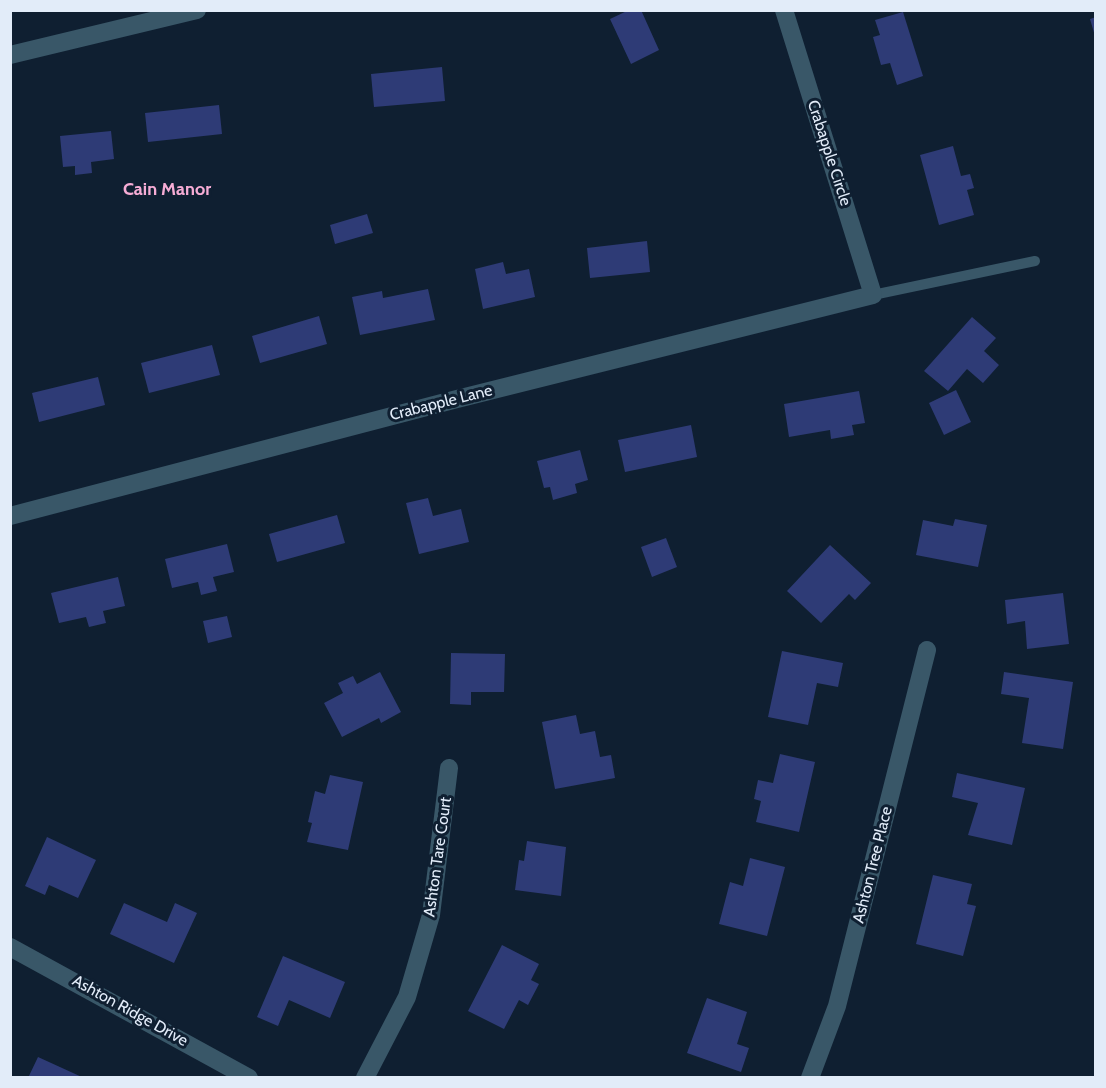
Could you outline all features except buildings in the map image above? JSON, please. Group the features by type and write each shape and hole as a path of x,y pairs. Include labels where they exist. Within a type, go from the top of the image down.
{"street":[{"path":"10,55 197,10"},
{"name":"Crabapple Circle","path":"784,10 873,295"},
{"name":"Crabapple Lane","path":"10,516 469,396 873,295"},
{"name":"Ashton Tree Place","path":"810,1077 837,1006 927,650"},
{"name":"Ashton Tare Court","path":"365,1077 407,997 431,915 449,768"},
{"name":"Ashton Ridge Drive","path":"10,947 249,1077"}],"lane":[{"path":"873,295 1035,261"}],"district":[{"name":"Cain Manor","path":"167,190"}]}
